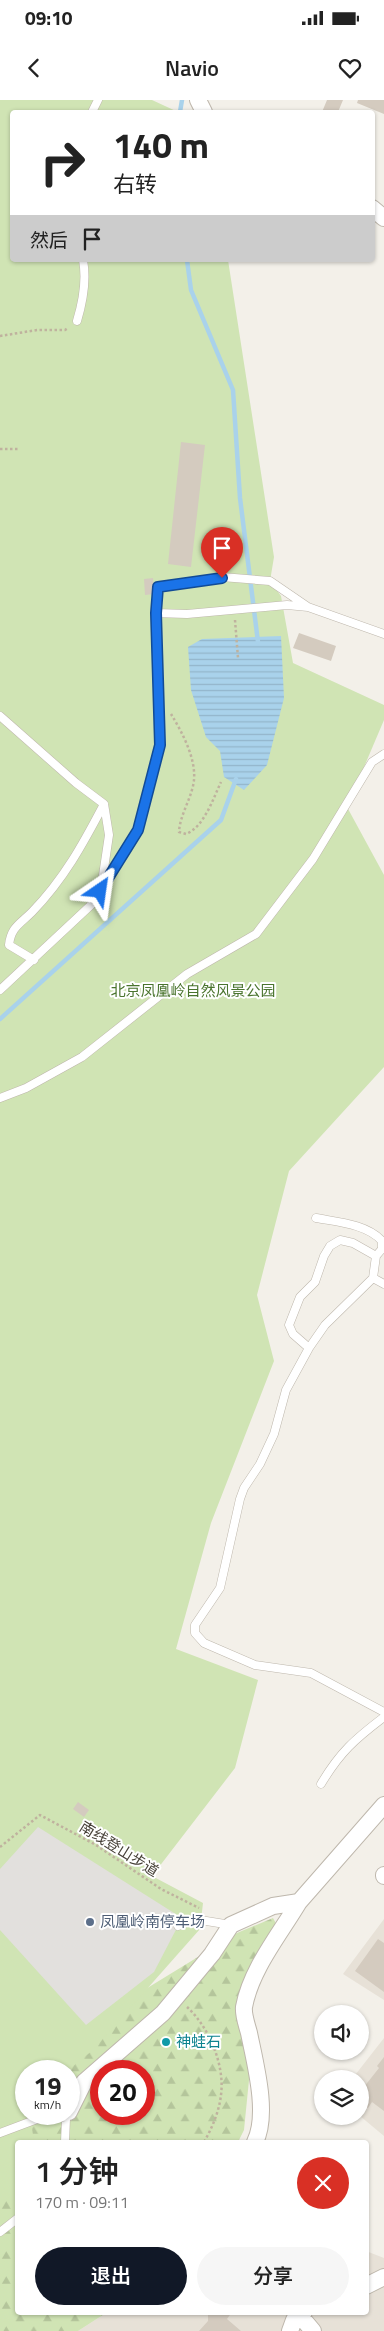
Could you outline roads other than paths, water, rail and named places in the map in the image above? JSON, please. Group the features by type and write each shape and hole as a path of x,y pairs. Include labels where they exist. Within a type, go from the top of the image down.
{"street":[{"path":"256,2140 259,2134 260,2095 244,2009 251,1985 262,1962 299,1902 384,1805"},
{"path":"80,2090 84,2082 163,2013 212,1954 231,1925 273,1906 299,1902"},
{"path":"369,2284 384,2277"},
{"path":"290,2331 294,2320 298,2315"},
{"path":"301,2315 313,2331"}],"lane":[{"path":"77,321 83,299 85,273 83,262"},
{"path":"0,990 91,905 138,830 160,745 156,613 158,587 222,578 270,581 308,608"},
{"path":"156,613 187,614 287,606 308,608 384,634"},
{"path":"0,716 76,783 104,804 110,834 105,872 100,891"},
{"path":"0,1098 26,1088 82,1057 187,974 256,934 313,859 372,762 384,754"},
{"path":"34,960 9,944 10,933 33,911 70,866 104,804"},
{"path":"316,1218 366,1229 378,1236 382,1241 382,1249 376,1256 373,1278 326,1325 309,1348 286,1390 274,1434 260,1464 242,1493 220,1588 195,1625 195,1633 204,1643 255,1665 312,1673 384,1712"},
{"path":"309,1348 293,1334 289,1325 300,1297 315,1282 324,1256 330,1246 340,1240 353,1243 376,1256"},
{"path":"373,1278 384,1284"},
{"path":"321,1784 333,1764 350,1743 384,1717"},
{"path":"178,1926 194,1920 231,1925"},
{"path":"0,2133 21,2125"},
{"path":"65,2140 67,2125"},
{"path":"0,2232 15,2220"}],"water":[{"path":"281,636 284,698 267,765 244,790 224,777 220,751 206,737 191,690 188,647 202,639"}],"waterway":[{"path":"180,110 182,100"},
{"path":"187,262 191,290 233,390 240,498 258,642"},
{"path":"0,1019 221,820 236,779"}],"place":[{"name":"凤凰岭南停车场","path":"90,1922"},
{"name":"神蛙石","path":"166,2042"}],"park label":[{"name":"北京凤凰岭自然风景公园","path":"193,991"}]}
